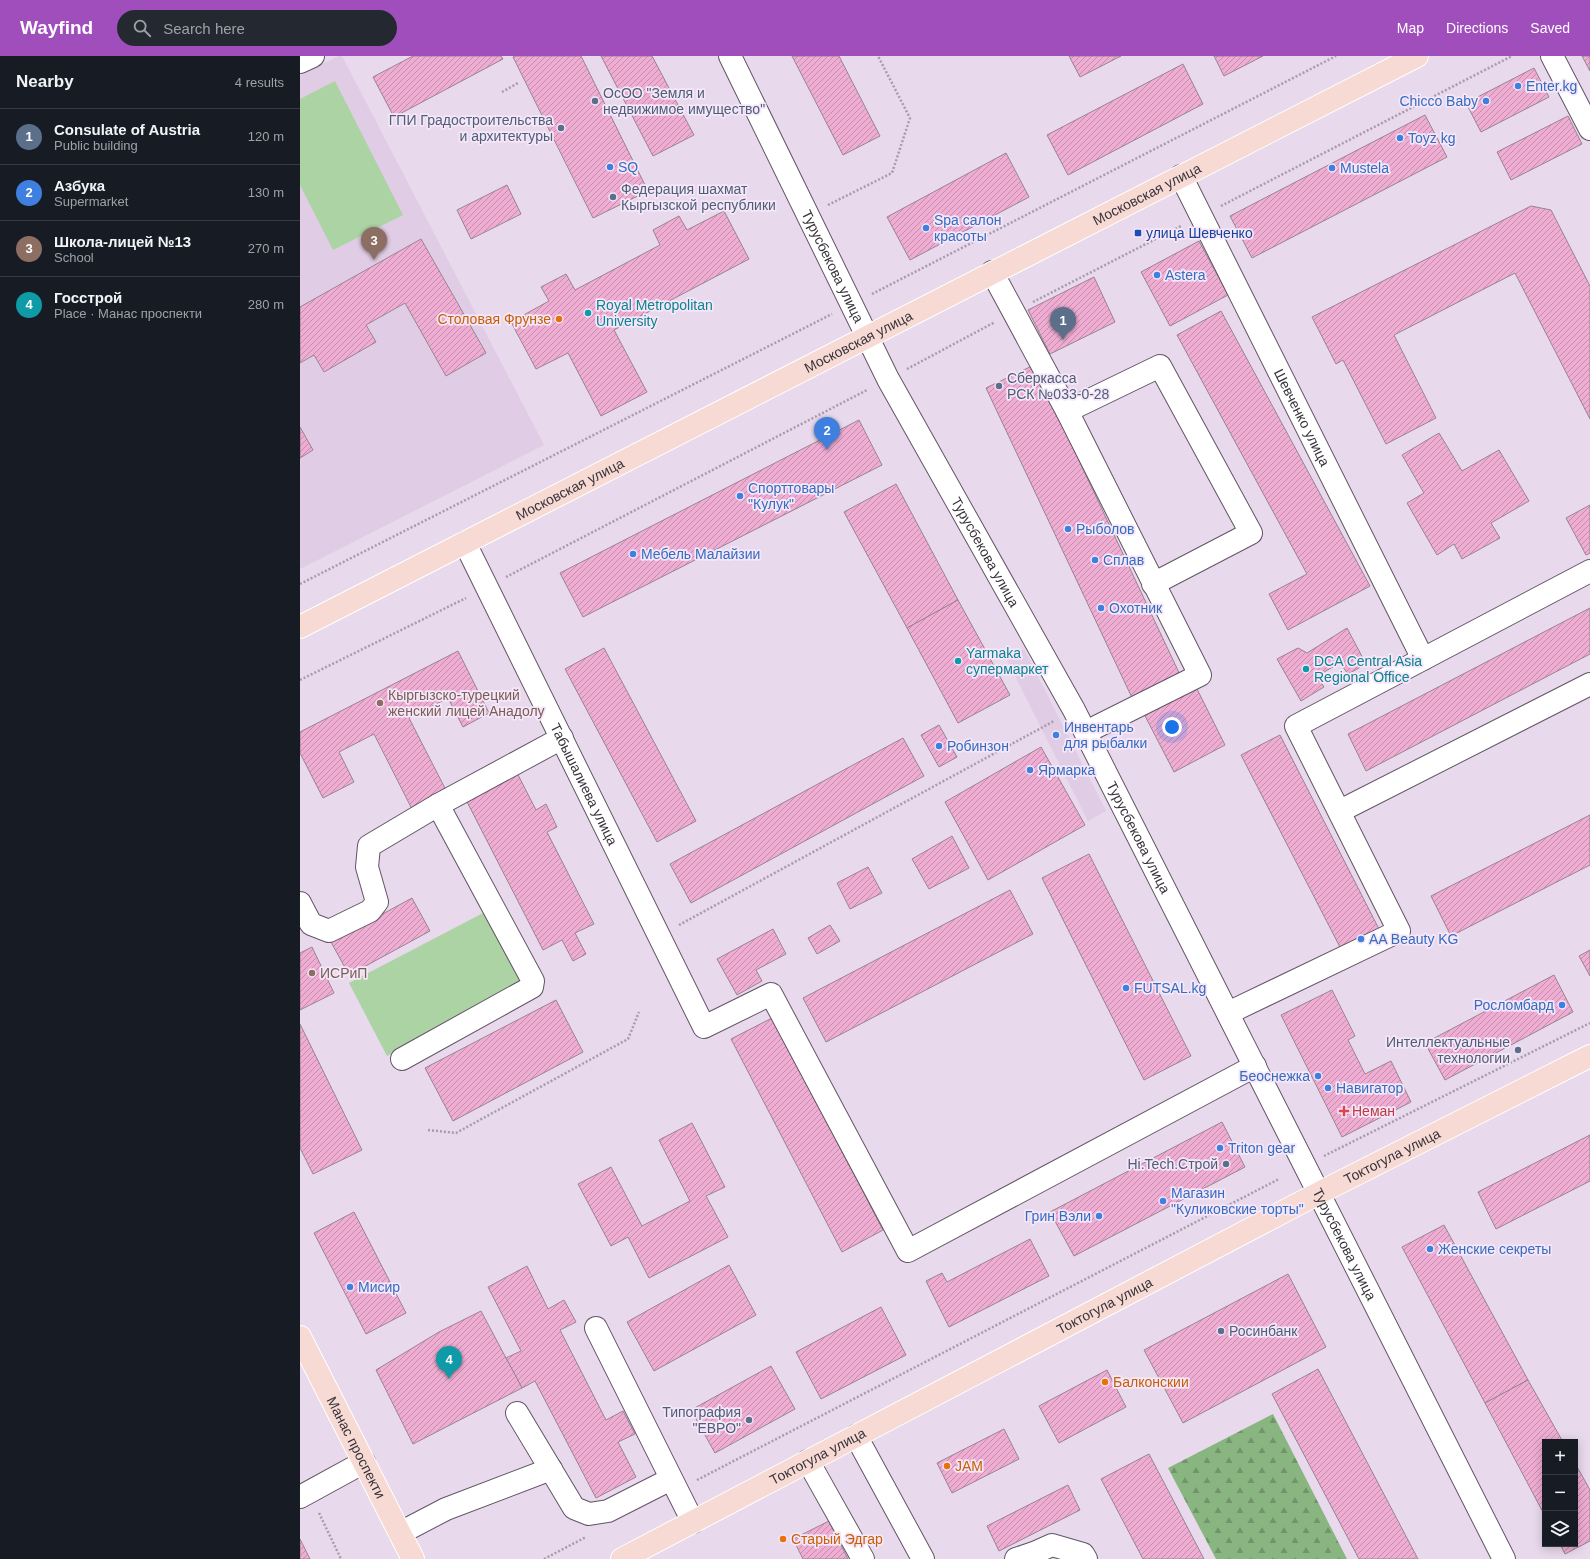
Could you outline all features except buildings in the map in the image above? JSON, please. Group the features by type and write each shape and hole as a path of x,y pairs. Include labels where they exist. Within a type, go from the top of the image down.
{"main road":[{"name":"Московская улица","path":"300,627 1417,56"},
{"name":"Токтогула улица","path":"622,1559 1319,1193 1590,1056"},
{"name":"Манас проспекти","path":"300,1337 413,1559"}],"street":[{"path":"300,62 313,56"},
{"name":"Турусбекова улица","path":"730,56 892,386 1086,732 1319,1193 1500,1557"},
{"path":"1552,56 1590,128"},
{"name":"Шевченко улица","path":"1181,176 1422,659"},
{"path":"992,272 1067,411 1200,675 1086,732"},
{"path":"1067,411 1160,366 1251,533 1153,584"},
{"name":"Табышалиева улица","path":"465,543 704,1027 771,994 908,1251 1255,1066"},
{"path":"1228,1013 1399,930 1296,726 1590,571"},
{"path":"1340,811 1590,684"},
{"path":"300,903 311,924 329,931 370,912 377,902 367,867 369,846 438,804 562,738"},
{"path":"402,1059 532,986 533,981 438,804"},
{"path":"596,1328 693,1522"},
{"path":"517,1413 574,1508 589,1514 608,1511 674,1484"},
{"path":"856,1436 923,1559"},
{"path":"808,1461 863,1559"},
{"path":"304,1494 364,1462"},
{"path":"400,1533 446,1508 551,1469"},
{"path":"1016,1559 1052,1545 1083,1554 1086,1559"}],"path":[{"path":"808,214 892,173 910,118 878,56"},
{"path":"300,584 1336,56"},
{"path":"502,92 518,83"},
{"path":"659,935 1074,710"},
{"path":"428,1130 456,1133 628,1038 639,1012"},
{"path":"1324,1156 1590,1023"},
{"path":"674,1484 1280,1179"},
{"path":"304,1494 341,1559"},
{"path":"544,1559 593,1534"}],"shaded area":[{"path":"339,56 342,56 544,445 300,569 300,75"},
{"name":"Инвентарь для рыбалки","path":"1024,649 1106,811 1088,821 1006,658"}],"green space":[{"path":"335,81 403,215 333,250 300,185 300,99"},
{"path":"485,912 523,985 387,1056 349,983"},
{"path":"1273,1414 1347,1559 1216,1559 1168,1468"}],"place":[{"name":"Enter.kg","path":"1518,86"},
{"name":"ОсОО \"Земля и недвижимое имущество\"","path":"595,101"},
{"name":"Chicco Baby","path":"1486,101"},
{"name":"ГПИ Градостроительства и архитектуры","path":"561,128"},
{"name":"Toyz kg","path":"1400,138"},
{"name":"SQ","path":"610,167"},
{"name":"Mustela","path":"1332,168"},
{"name":"Федерация шахмат Кыргызской республики","path":"613,197"},
{"name":"Spa салон красоты","path":"926,228"},
{"name":"улица Шевченко","path":"1138,233"},
{"name":"Школа-лицей №13","path":"374,260"},
{"name":"Astera","path":"1157,275"},
{"name":"Royal Metropolitan University","path":"588,313"},
{"name":"Столовая Фрунзе","path":"559,319"},
{"name":"Consulate of Austria","path":"1063,340"},
{"name":"Сберкасса РСК №033-0-28","path":"999,386"},
{"name":"Азбука","path":"827,450"},
{"name":"Спорттовары \"Кулук\"","path":"740,496"},
{"name":"Рыболов","path":"1068,529"},
{"name":"Мебель Малайзии","path":"633,554"},
{"name":"Сплав","path":"1095,560"},
{"name":"Охотник","path":"1101,608"},
{"name":"Yarmaka супермаркет","path":"958,661"},
{"name":"DCA Central Asia Regional Office","path":"1306,669"},
{"name":"Кыргызско-турецкий женский лицей Анадолу","path":"380,703"},
{"name":"Инвентарь для рыбалки","path":"1056,735"},
{"name":"Робинзон","path":"939,746"},
{"name":"Ярмарка","path":"1030,770"},
{"name":"AA Beauty KG","path":"1361,939"},
{"name":"ИСРиП","path":"312,973"},
{"name":"FUTSAL.kg","path":"1126,988"},
{"name":"Росломбард","path":"1562,1005"},
{"name":"Интеллектуальные технологии","path":"1518,1050"},
{"name":"Беоснежка","path":"1318,1076"},
{"name":"Навигатор","path":"1328,1088"},
{"name":"Неман","path":"1344,1111"},
{"name":"Triton gear","path":"1220,1148"},
{"name":"Hi.Tech.Строй","path":"1226,1164"},
{"name":"Магазин \"Куликовские торты\"","path":"1163,1201"},
{"name":"Грин Вэли","path":"1099,1216"},
{"name":"Женские секреты","path":"1430,1249"},
{"name":"Мисир","path":"350,1287"},
{"name":"Росинбанк","path":"1221,1331"},
{"name":"Госстрой","path":"449,1379"},
{"name":"Балконскии","path":"1105,1382"},
{"name":"Типография \"ЕВРО\"","path":"749,1420"},
{"name":"JAM","path":"947,1466"},
{"name":"Старый Эдгар","path":"783,1539"}]}
